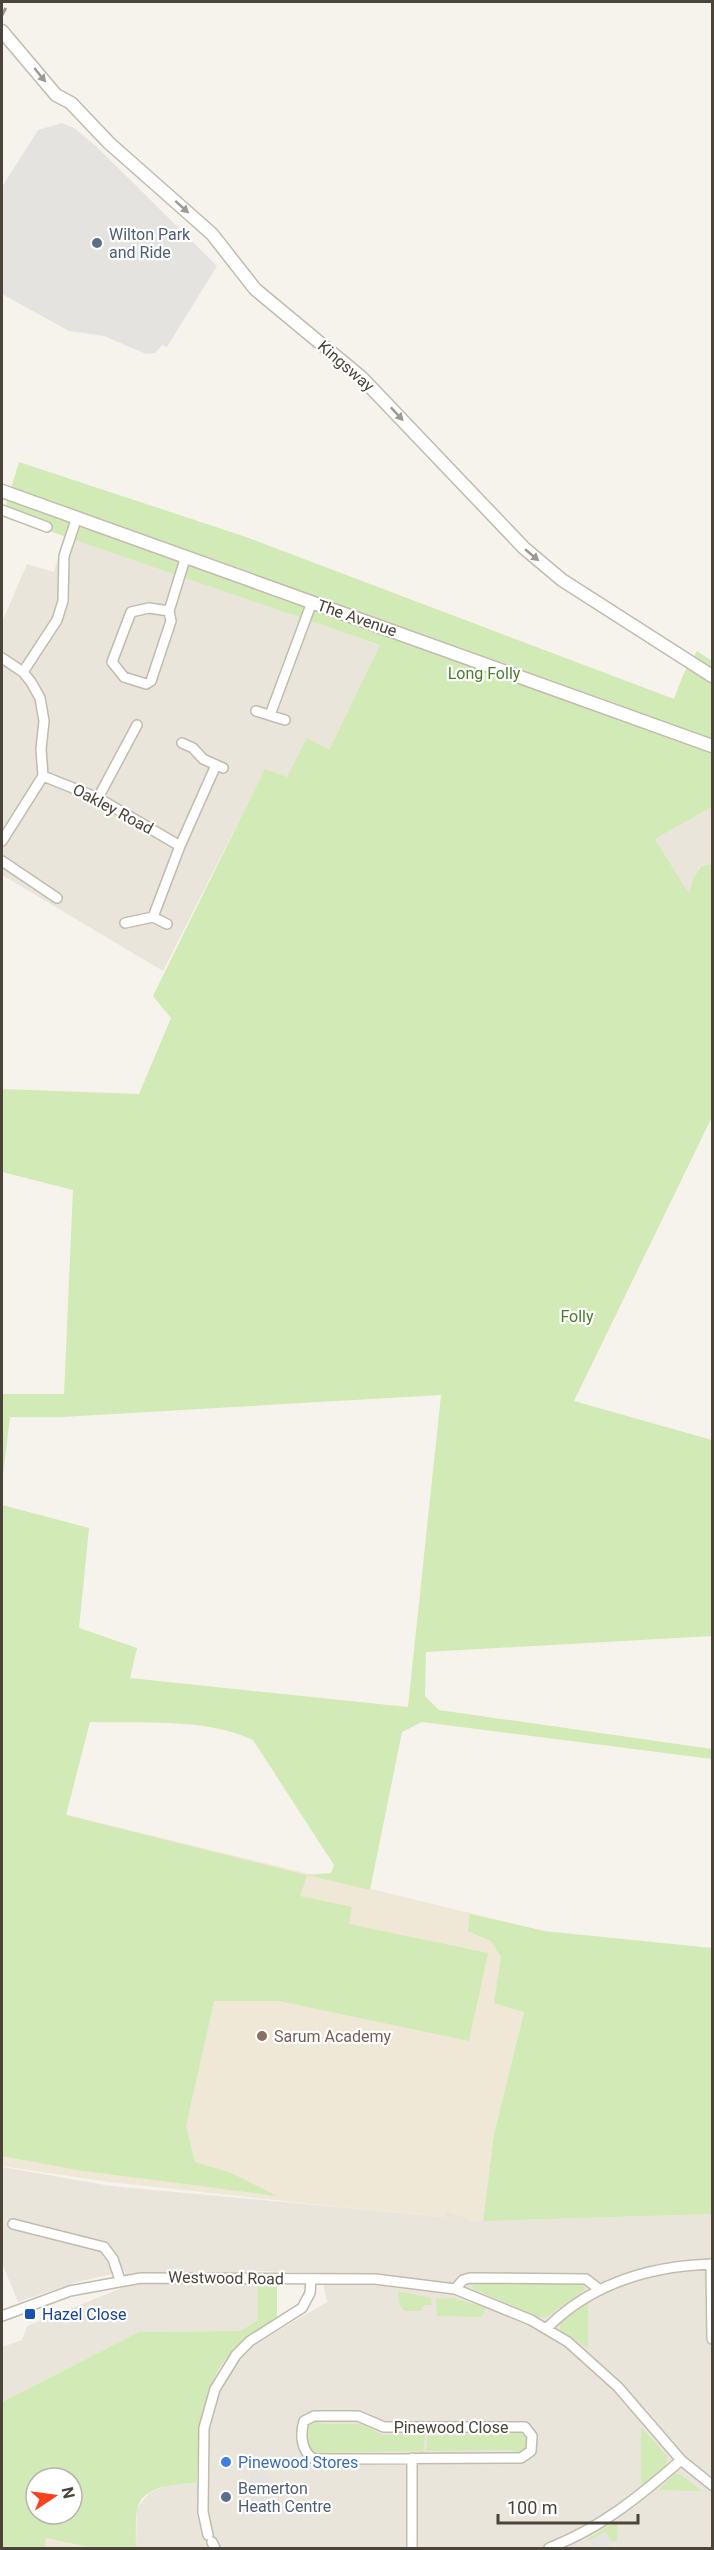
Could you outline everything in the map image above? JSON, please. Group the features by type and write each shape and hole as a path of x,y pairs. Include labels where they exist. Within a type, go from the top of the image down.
{"street":[{"name":"Kingsway","path":"2,31 56,95 71,103 109,143 212,234 255,289 361,377 524,548 562,580 712,676"},
{"name":"The Avenue","path":"2,491 76,520 712,746"},
{"path":"2,510 47,527"},
{"path":"23,672 57,620 63,601 64,556 76,520"},
{"path":"169,611 149,608 131,612 112,662 129,681 146,684 151,681 171,621 169,611 185,559"},
{"path":"270,716 312,602"},
{"path":"2,658 23,672 40,698 44,710 41,749 44,776 2,841"},
{"path":"256,711 285,720"},
{"path":"99,798 137,725"},
{"path":"153,917 180,846 220,767 182,743"},
{"name":"Oakley Road","path":"44,776 99,798 180,846"},
{"path":"2,861 57,898"},
{"path":"125,923 153,917 167,924"},
{"path":"13,2224 104,2247 113,2259 120,2280"},
{"path":"546,2329 571,2307 618,2281 658,2269 712,2264 712,2339"},
{"name":"Westwood Road","path":"4,2315 70,2291 120,2280 159,2277 395,2280 455,2289 488,2301 546,2329 597,2366 681,2460 712,2485"},
{"path":"455,2289 463,2280 470,2278 586,2279 600,2290"},
{"path":"212,2542 203,2512 204,2428 215,2389 236,2355 250,2341 302,2308 310,2293 311,2280"},
{"path":"2,2303 4,2315"},
{"name":"Pinewood Close","path":"314,2416 358,2416 384,2427 525,2427 532,2436 531,2451 521,2458 412,2458 314,2459 308,2456 303,2447 304,2421 314,2416"},
{"name":"Pinewood Close","path":"412,2458 412,2548"},
{"path":"549,2548 574,2538 618,2513 681,2460"},
{"path":"574,2538 580,2548"}],"shaded area":[{"name":"Wilton Park and Ride","path":"62,123 74,128 97,147 217,266 167,347 162,345 155,353 146,354 104,336 69,331 2,294 2,187 38,130"},
{"path":"64,535 380,645 329,750 287,777 265,770 163,971 2,875 2,622 27,564 54,572"},
{"path":"712,807 712,864 700,866 693,878 689,895 655,839"},
{"name":"Sarum Academy","path":"51,1811 544,1931 494,2134 483,2221 473,2221 446,2210 444,2217 320,2205 110,2182 2,2166 2,2061"},
{"path":"2,2167 111,2186 444,2217 446,2210 473,2221 712,2214 712,2548 136,2548 137,2508 149,2493 170,2484 208,2483 209,2431 218,2394 230,2368 254,2345 327,2302 321,2273 258,2271 258,2320 240,2331 139,2332 2,2402 2,2347 22,2340 27,2326 127,2286 125,2271 81,2281 18,2302 2,2263"},
{"path":"251,2465 260,2466 271,2478 272,2514 251,2514"},
{"path":"606,2532 614,2548 593,2548 589,2541"},
{"path":"46,2538 93,2548 45,2548"}],"green space":[{"path":"19,462 246,537 674,699 683,675 697,651 712,661 712,807 655,839 689,894 693,878 701,866 712,864 712,1117 574,1401 712,1440 712,1636 426,1652 425,1696 439,1710 712,1749 712,1759 422,1722 402,1732 370,1890 307,1875 300,1896 352,1907 349,1924 488,1953 469,2041 279,2001 214,2001 186,2126 195,2162 231,2173 277,2196 77,2170 2,2156 2,1505 89,1528 79,1628 137,1648 130,1678 408,1707 441,1395 62,1417 10,1417 2,1484 2,1394 64,1394 73,1190 2,1172 2,1089 139,1094 171,1018 153,996 265,769 287,777 307,738 329,750 380,645 3,515","holes":["90,1722 195,1725 216,1728 253,1740 334,1865 331,1873 306,1875 66,1815"]},
{"path":"470,1914 544,1931 712,1948 712,2214 483,2221 494,2134 524,2012 494,2003 501,1957 491,1941 468,1931"},
{"path":"480,2281 581,2283 586,2289 546,2317 538,2317 472,2288 473,2284"},
{"path":"258,2285 277,2285 277,2317 233,2350 210,2387 204,2407 197,2483 161,2488 145,2495 137,2510 136,2548 93,2548 46,2538 45,2548 2,2548 2,2402 139,2332 240,2331 258,2320"},
{"path":"398,2291 431,2298 432,2305 424,2305 421,2311 404,2311 400,2305"},
{"path":"452,2298 486,2307 482,2317 437,2316 436,2299"},
{"path":"588,2303 588,2348 560,2330 560,2325 566,2317"},
{"path":"316,2421 323,2424 361,2424 383,2435 422,2434 425,2431 423,2454 418,2451 313,2453 307,2447 307,2431 311,2422"},
{"path":"641,2427 667,2456 666,2466 641,2489"},
{"path":"428,2431 431,2435 510,2434 519,2431 528,2441 527,2447 518,2454 512,2450 428,2451 426,2453"},
{"path":"675,2474 680,2474 702,2491 658,2490"},
{"path":"617,2521 617,2541 610,2541 605,2532 589,2541 587,2539"}],"railway":[{"path":"2,15 9,2"}],"place":[{"name":"Wilton Park and Ride","path":"97,243"},
{"name":"Sarum Academy","path":"262,2036"},
{"name":"Hazel Close","path":"30,2314"},
{"name":"Pinewood Stores","path":"226,2462"},
{"name":"Bemerton Heath Centre","path":"226,2497"}],"park label":[{"name":"Long Folly","path":"484,673"},
{"name":"Folly","path":"577,1316"}]}
